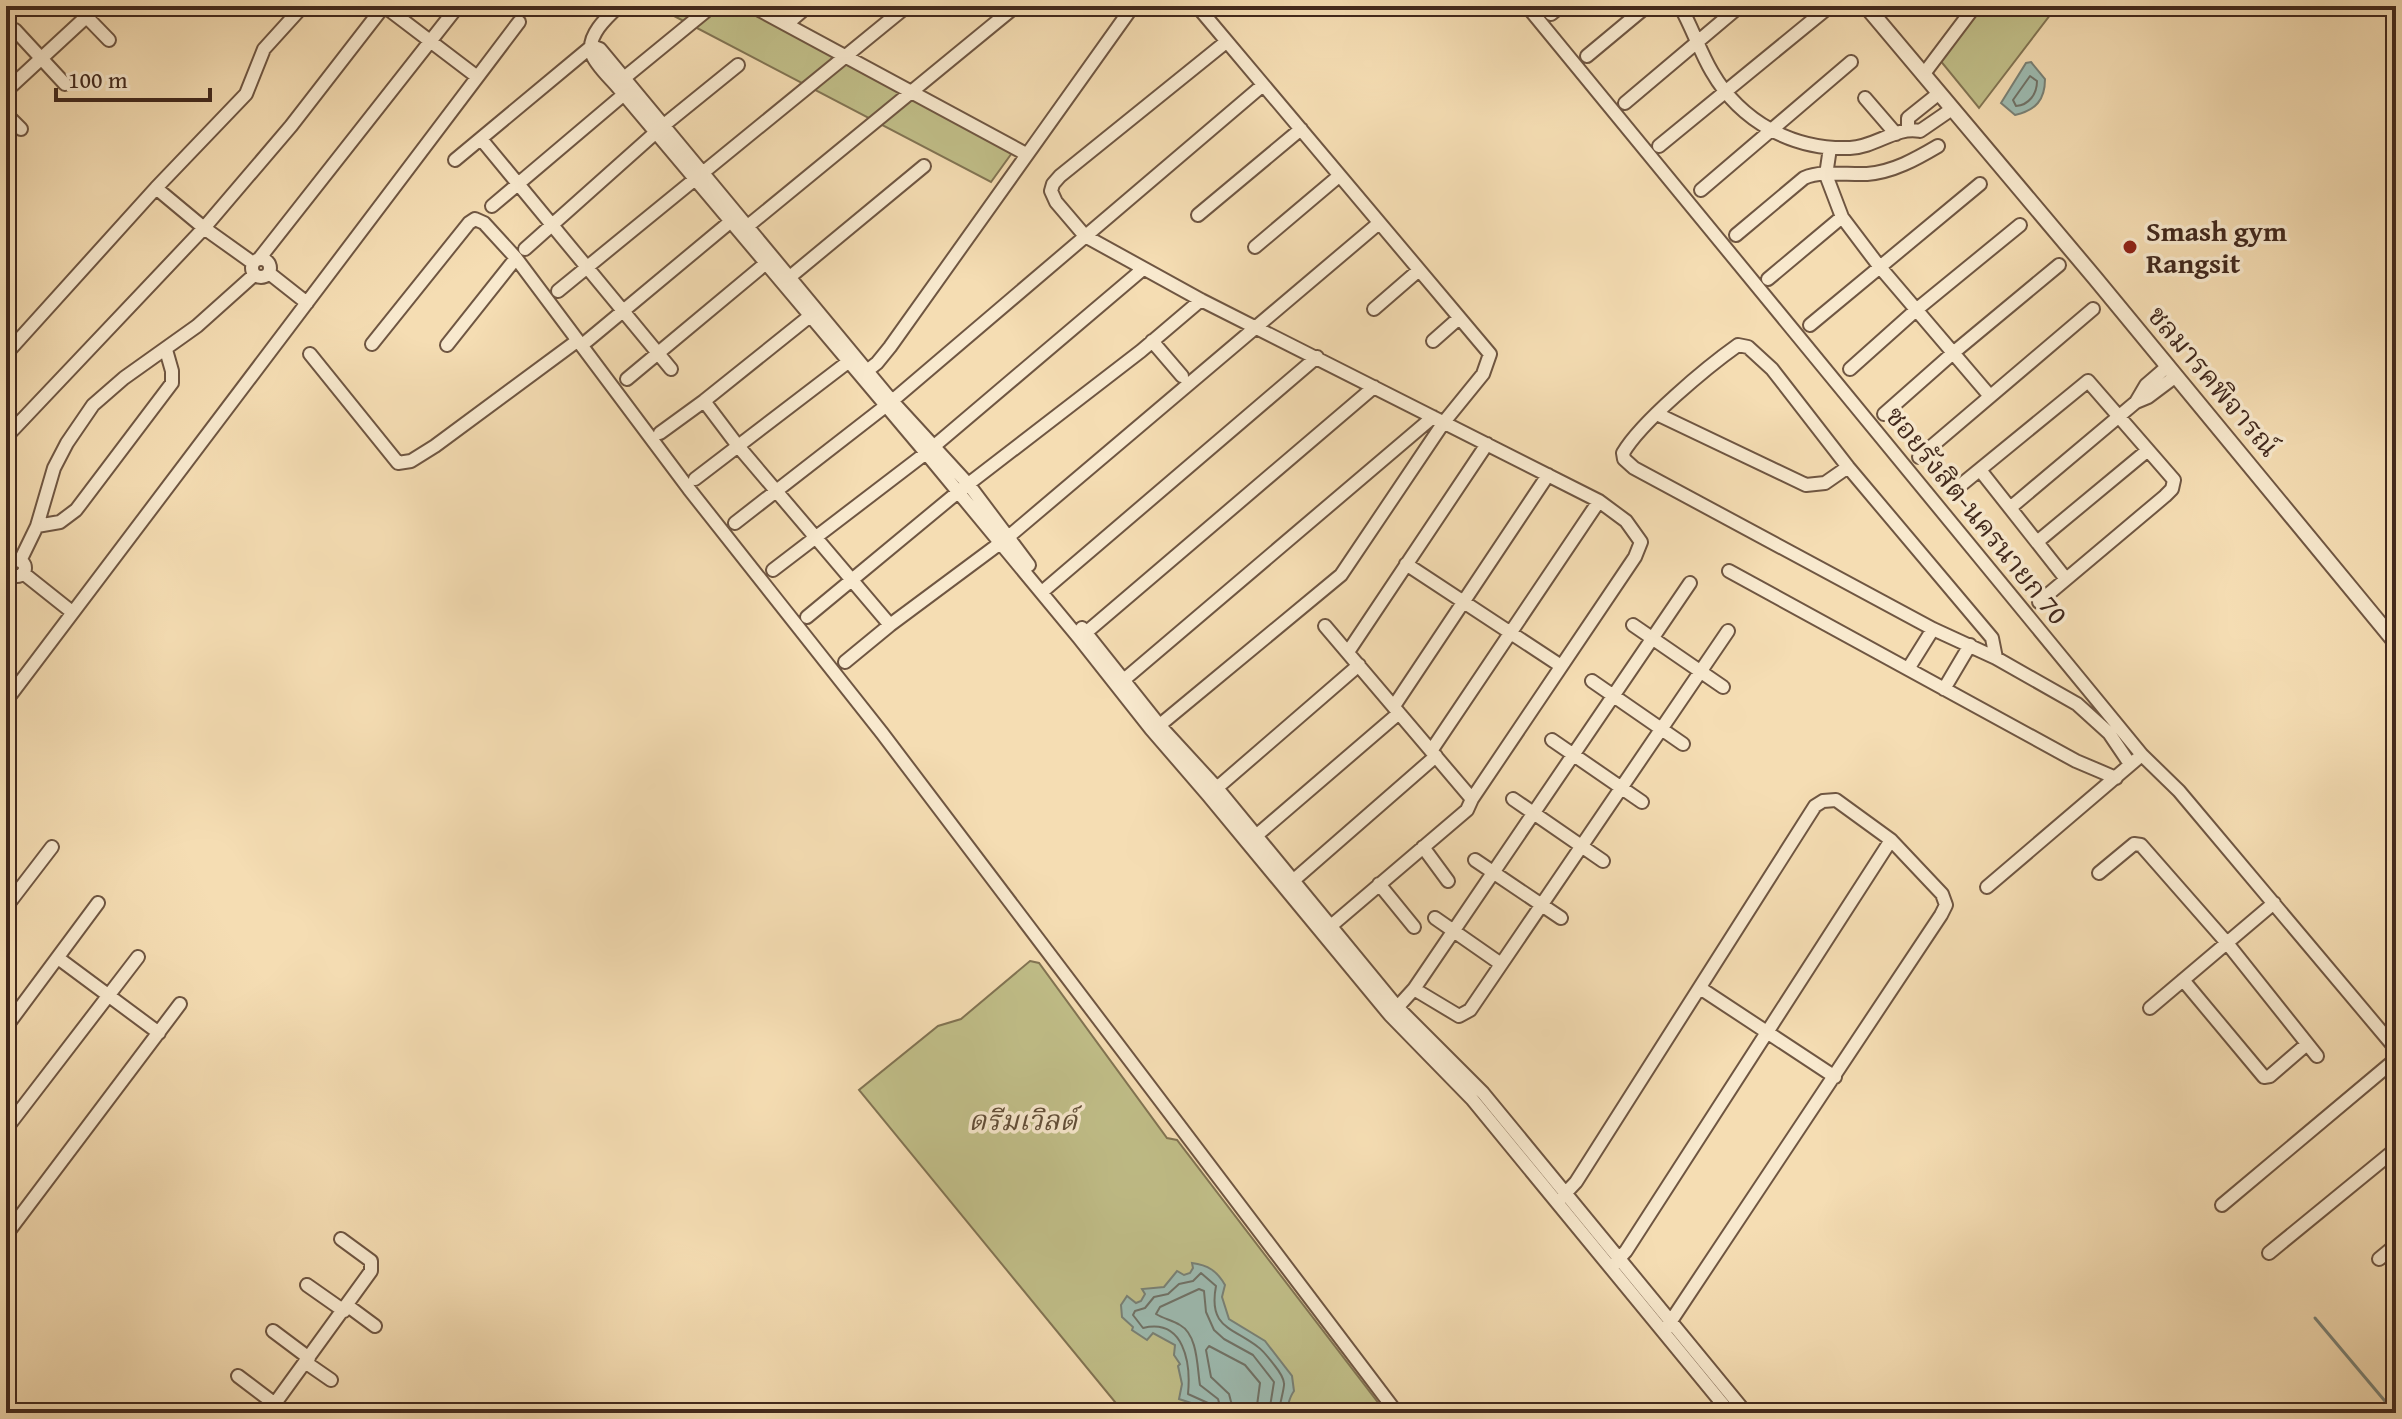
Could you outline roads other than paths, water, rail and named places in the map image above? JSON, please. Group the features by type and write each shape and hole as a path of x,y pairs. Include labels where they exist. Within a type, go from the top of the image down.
{"street":[{"path":"76,6 109,40"},
{"path":"6,91 98,6"},
{"path":"6,354 246,94 264,49 303,6"},
{"path":"6,437 204,228 291,126 384,6 476,76"},
{"path":"72,612 13,569 37,526 54,468 82,419 109,390 197,326 255,266 458,6"},
{"path":"455,160 592,46 601,23 619,6"},
{"path":"492,206 712,6"},
{"path":"752,6 1026,154"},
{"path":"787,24 808,6"},
{"path":"558,291 907,6"},
{"path":"744,228 1016,6"},
{"path":"864,373 890,347 1133,6"},
{"path":"1120,683 1439,419 1483,374 1489,363 1490,354 1483,344 1197,6"},
{"name":"ซอยรังสิต-นครนายก 70","path":"1527,6 2142,755 2179,791 2396,1049"},
{"path":"1587,56 1647,6"},
{"path":"1680,6 1699,40 1711,71 1726,92 1756,122 1770,131 1806,144 1830,148 1871,146 1902,131 1920,131 1952,109"},
{"path":"1625,103 1740,6"},
{"path":"1659,146 1830,6"},
{"name":"ชลมารคพิจารณ์","path":"1866,6 2396,643"},
{"path":"1923,75 1975,6"},
{"path":"6,701 519,22"},
{"path":"15,30 65,84"},
{"path":"1226,42 1060,176 1051,191 1056,202 1085,236 1201,300 1599,501 1626,521 1641,542 1639,550 1467,810 1327,930"},
{"path":"592,46 600,49 624,86 964,488 1120,683 1151,731 1213,792 1394,1012 1483,1093 1560,1199 1714,1384 1746,1413"},
{"path":"1701,190 1851,62"},
{"path":"447,345 520,254 660,128 738,65"},
{"path":"735,523 889,403 1263,85"},
{"path":"1902,131 1908,118 1938,94"},
{"path":"1865,98 1902,131"},
{"path":"6,114 21,129"},
{"path":"1198,215 1301,129"},
{"path":"481,139 671,369"},
{"path":"1736,235 1804,178 1815,174 1871,174 1903,166 1938,146"},
{"path":"1830,148 1826,175 1842,217 1879,266 1989,395"},
{"path":"786,279 924,166"},
{"path":"1255,247 1339,176"},
{"path":"1810,325 1980,184"},
{"path":"156,188 255,266 259,278 269,273 307,303"},
{"path":"1768,279 1842,217"},
{"path":"310,354 398,463 404,464 435,446 623,312 735,218"},
{"path":"372,344 475,219 520,254 689,489 882,733 1397,1413"},
{"path":"845,662 1004,541 1379,223"},
{"path":"1850,369 2020,225"},
{"path":"627,379 769,260"},
{"path":"1884,414 2059,265"},
{"path":"773,570 930,450 1143,269"},
{"path":"1374,309 1419,270"},
{"path":"786,279 810,316 848,362 864,373"},
{"path":"807,617 1201,300"},
{"path":"1919,457 2093,309"},
{"path":"660,433 810,316"},
{"path":"1433,341 1459,318"},
{"path":"1152,341 1182,376"},
{"path":"1996,658 1992,638 1848,467 1772,369 1748,347 1738,345 1724,355 1628,444 1623,453 1629,465 1933,629 1996,658 2077,704 2109,733 2130,764"},
{"path":"37,526 60,522 76,510 172,383 166,350"},
{"path":"1045,590 1317,357"},
{"path":"695,479 848,362"},
{"path":"2010,508 2136,402 2148,397 2172,371"},
{"path":"1956,489 2088,381 2174,480 2172,489 2039,602"},
{"path":"1082,636 1374,387"},
{"path":"704,401 738,446 890,625"},
{"path":"1657,414 1806,485 1825,483 1848,467"},
{"path":"1151,731 1341,575 1439,419"},
{"path":"1348,652 1487,444"},
{"path":"2037,542 2148,450"},
{"path":"1980,470 2066,579"},
{"path":"1252,840 1396,709 1548,475"},
{"path":"1289,884 1433,754 1599,501"},
{"path":"1406,564 1561,666"},
{"path":"1729,571 2076,761 2116,778"},
{"path":"1394,1012 1414,989 1690,583"},
{"path":"1633,625 1723,687"},
{"path":"1325,626 1472,799"},
{"path":"1908,669 1933,629"},
{"path":"1414,989 1459,1016 1464,1015 1728,631"},
{"path":"1944,689 1970,645"},
{"path":"1213,792 1359,665"},
{"path":"1592,681 1683,744"},
{"path":"1552,740 1642,802"},
{"path":"1987,887 2142,755"},
{"path":"1513,799 1603,861"},
{"path":"1560,1199 1700,988 1815,806 1823,801 1836,800 1891,840 1942,894 1946,905 1667,1327"},
{"path":"1614,1264 1891,840"},
{"path":"2099,873 2138,843 2227,943 2317,1056"},
{"path":"6,907 52,847"},
{"path":"1423,847 1448,881"},
{"path":"1475,860 1561,918"},
{"path":"1379,884 1414,927"},
{"path":"6,1027 98,903"},
{"path":"2150,1008 2274,903"},
{"path":"1435,918 1501,964"},
{"path":"6,1129 138,957"},
{"path":"58,958 159,1033"},
{"path":"2183,980 2264,1077 2270,1076 2307,1044"},
{"path":"1700,988 1835,1077"},
{"path":"9,1226 180,1004"},
{"path":"2222,1205 2396,1059"},
{"path":"2269,1253 2396,1149"},
{"path":"238,1376 272,1408 367,1280 373,1265 341,1239"},
{"path":"2379,1259 2396,1245"},
{"path":"307,1285 375,1326"},
{"path":"273,1331 331,1380"},
{"path":"1714,1384 1730,1413"}],"water":[{"path":"2031,62 2045,79 2043,93 2034,107 2015,115 2001,103 2026,63"},
{"path":"1192,1263 1207,1267 1219,1276 1225,1285 1222,1297 1229,1319 1265,1341 1292,1376 1294,1391 1285,1413 1207,1413 1197,1405 1179,1399 1182,1384 1180,1364 1174,1355 1175,1345 1153,1333 1147,1340 1132,1330 1133,1327 1122,1317 1121,1305 1127,1296 1136,1303 1141,1301 1145,1294 1142,1289 1164,1287 1177,1271 1184,1275 1190,1273"}],"waterway":[{"path":"2315,1318 2395,1413"}],"place":[{"name":"Smash gym Rangsit","path":"2130,247"}],"park label":[{"name":"ดรีมเวิลด์","path":"1023,1120"}]}
